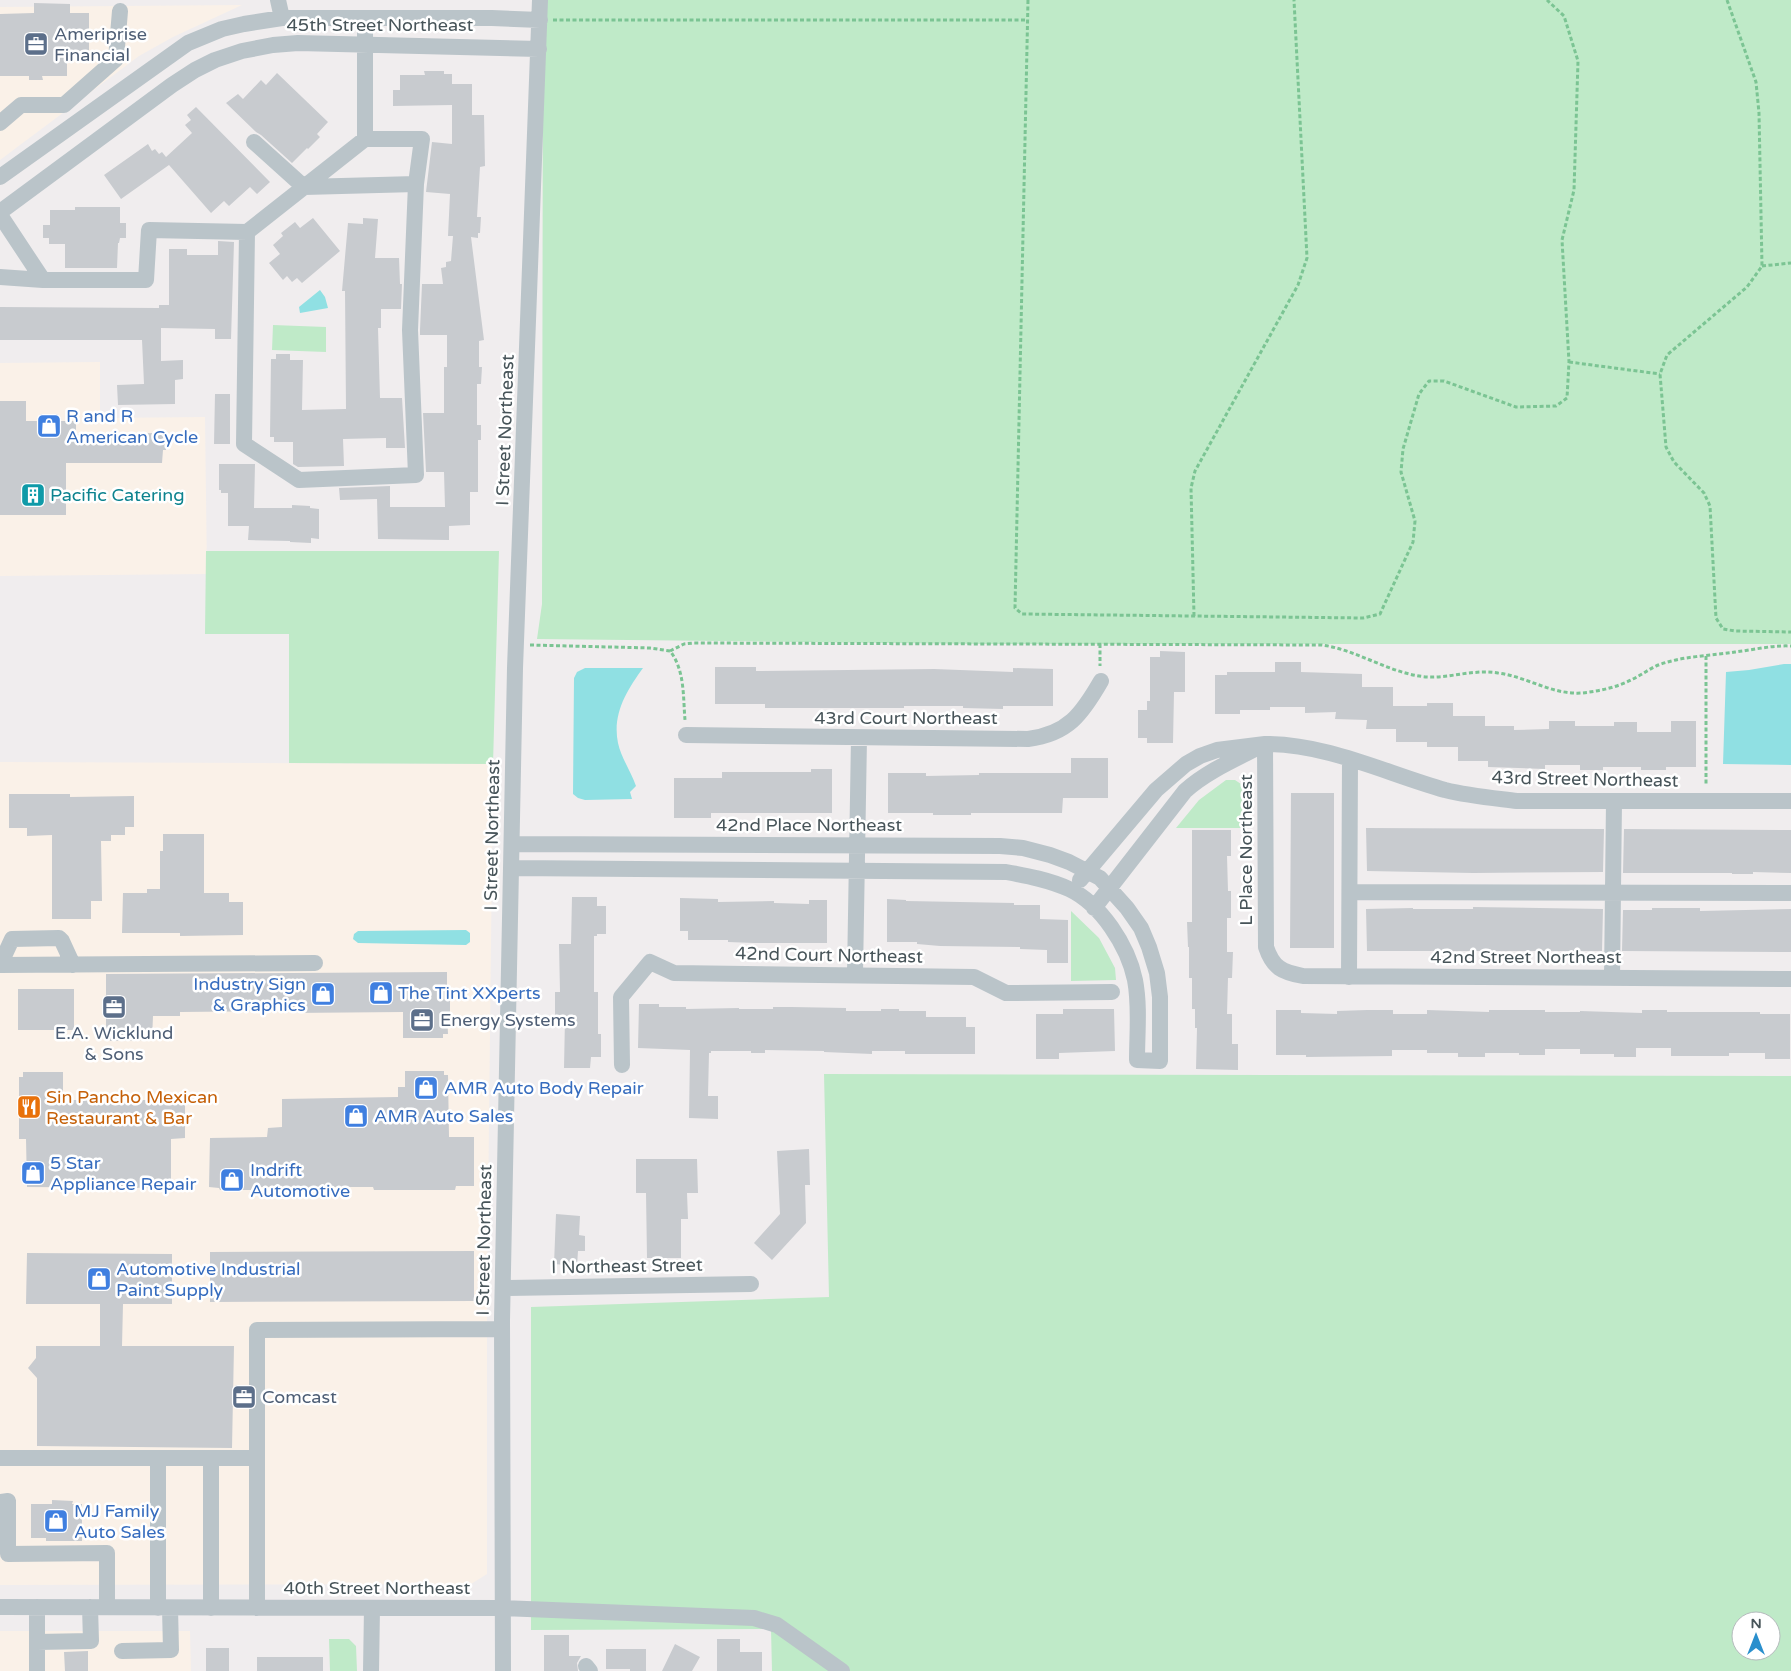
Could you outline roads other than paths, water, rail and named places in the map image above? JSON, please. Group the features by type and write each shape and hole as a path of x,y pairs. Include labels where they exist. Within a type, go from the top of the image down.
{"street":[{"path":"278,0 282,18"},
{"name":"I Street Northeast","path":"503,1671 502,1329 516,645 540,0"},
{"path":"0,123 21,105 64,105 116,59 120,11"},
{"name":"45th Street Northeast","path":"0,178 188,43 222,29 282,18 540,20"},
{"path":"364,139 365,18"},
{"name":"45th Street Northeast","path":"0,212 172,85 215,60 273,45 298,42 539,49"},
{"path":"64,105 77,122"},
{"path":"0,277 43,280 146,280 149,230 247,232 364,139 422,139 416,184 410,330 416,475 299,480 244,444 247,232"},
{"path":"254,142 304,187 416,184"},
{"path":"0,216 43,280"},
{"name":"43rd Court Northeast","path":"686,735 1028,739 1045,737 1058,731 1086,708 1101,681"},
{"path":"855,974 859,738"},
{"name":"43rd Street Northeast","path":"1084,899 1099,880 1194,783 1265,744"},
{"name":"43rd Street Northeast","path":"1084,899 1099,880 1156,790 1186,764 1200,756 1217,750 1265,744 1305,747 1330,752 1447,790 1517,801 1791,801"},
{"name":"L Place Northeast","path":"1265,744 1266,947 1269,956"},
{"path":"1349,976 1350,759"},
{"path":"1612,978 1614,801"},
{"name":"42nd Place Northeast","path":"512,844 1000,846 1023,848 1050,855 1099,880"},
{"path":"512,868 1006,872 1039,878 1084,899 1118,936 1135,979 1138,1003 1137,1060 1160,1061 1160,997 1157,974 1150,947 1141,928 1127,908 1099,880"},
{"path":"1350,892 1791,893"},
{"path":"72,965 59,938 12,939 0,965 72,965 315,963"},
{"name":"42nd Street Northeast","path":"1269,956 1275,965 1287,973 1303,976 1791,978"},
{"name":"42nd Court Northeast","path":"622,1065 621,997 650,962 674,973 974,977 1006,993 1112,992"},
{"name":"I Northeast Street","path":"503,1288 751,1284"},
{"path":"257,1608 257,1330 502,1329"},
{"path":"0,1458 257,1458"},
{"path":"122,1651 171,1650 164,1608 158,1458"},
{"path":"211,1458 211,1608"},
{"path":"0,1502 8,1502 8,1554 107,1553 108,1607"},
{"name":"40th Street Northeast","path":"0,1607 503,1608 754,1618 777,1625 842,1671"},
{"path":"37,1607 37,1671"},
{"path":"37,1642 91,1641 90,1607"},
{"path":"371,1671 372,1608"}],"water":[{"path":"320,290 325,297 328,308 300,313 299,307"},
{"path":"1791,664 1791,765 1723,764 1726,672"},
{"path":"585,668 643,668 626,694 617,722 619,748 636,786 630,792 632,799 585,800 573,794 574,678 577,672"},
{"path":"466,930 470,933 470,942 466,945 358,943 353,939 354,934 358,931"}],"place":[{"name":"Ameriprise Financial","path":"36,44"},
{"name":"R and R American Cycle","path":"49,426"},
{"name":"Pacific Catering","path":"33,495"},
{"name":"The Tint XXperts","path":"381,993"},
{"name":"Industry Sign & Graphics","path":"323,994"},
{"name":"E.A. Wicklund & Sons","path":"114,1007"},
{"name":"Energy Systems","path":"422,1020"},
{"name":"AMR Auto Body Repair","path":"426,1088"},
{"name":"Sin Pancho Mexican Restaurant & Bar","path":"29,1107"},
{"name":"AMR Auto Sales","path":"356,1116"},
{"name":"5 Star Appliance Repair","path":"33,1173"},
{"name":"Indrift Automotive","path":"232,1180"},
{"name":"Automotive Industrial Paint Supply","path":"99,1279"},
{"name":"Comcast","path":"244,1397"},
{"name":"MJ Family Auto Sales","path":"56,1521"}]}
